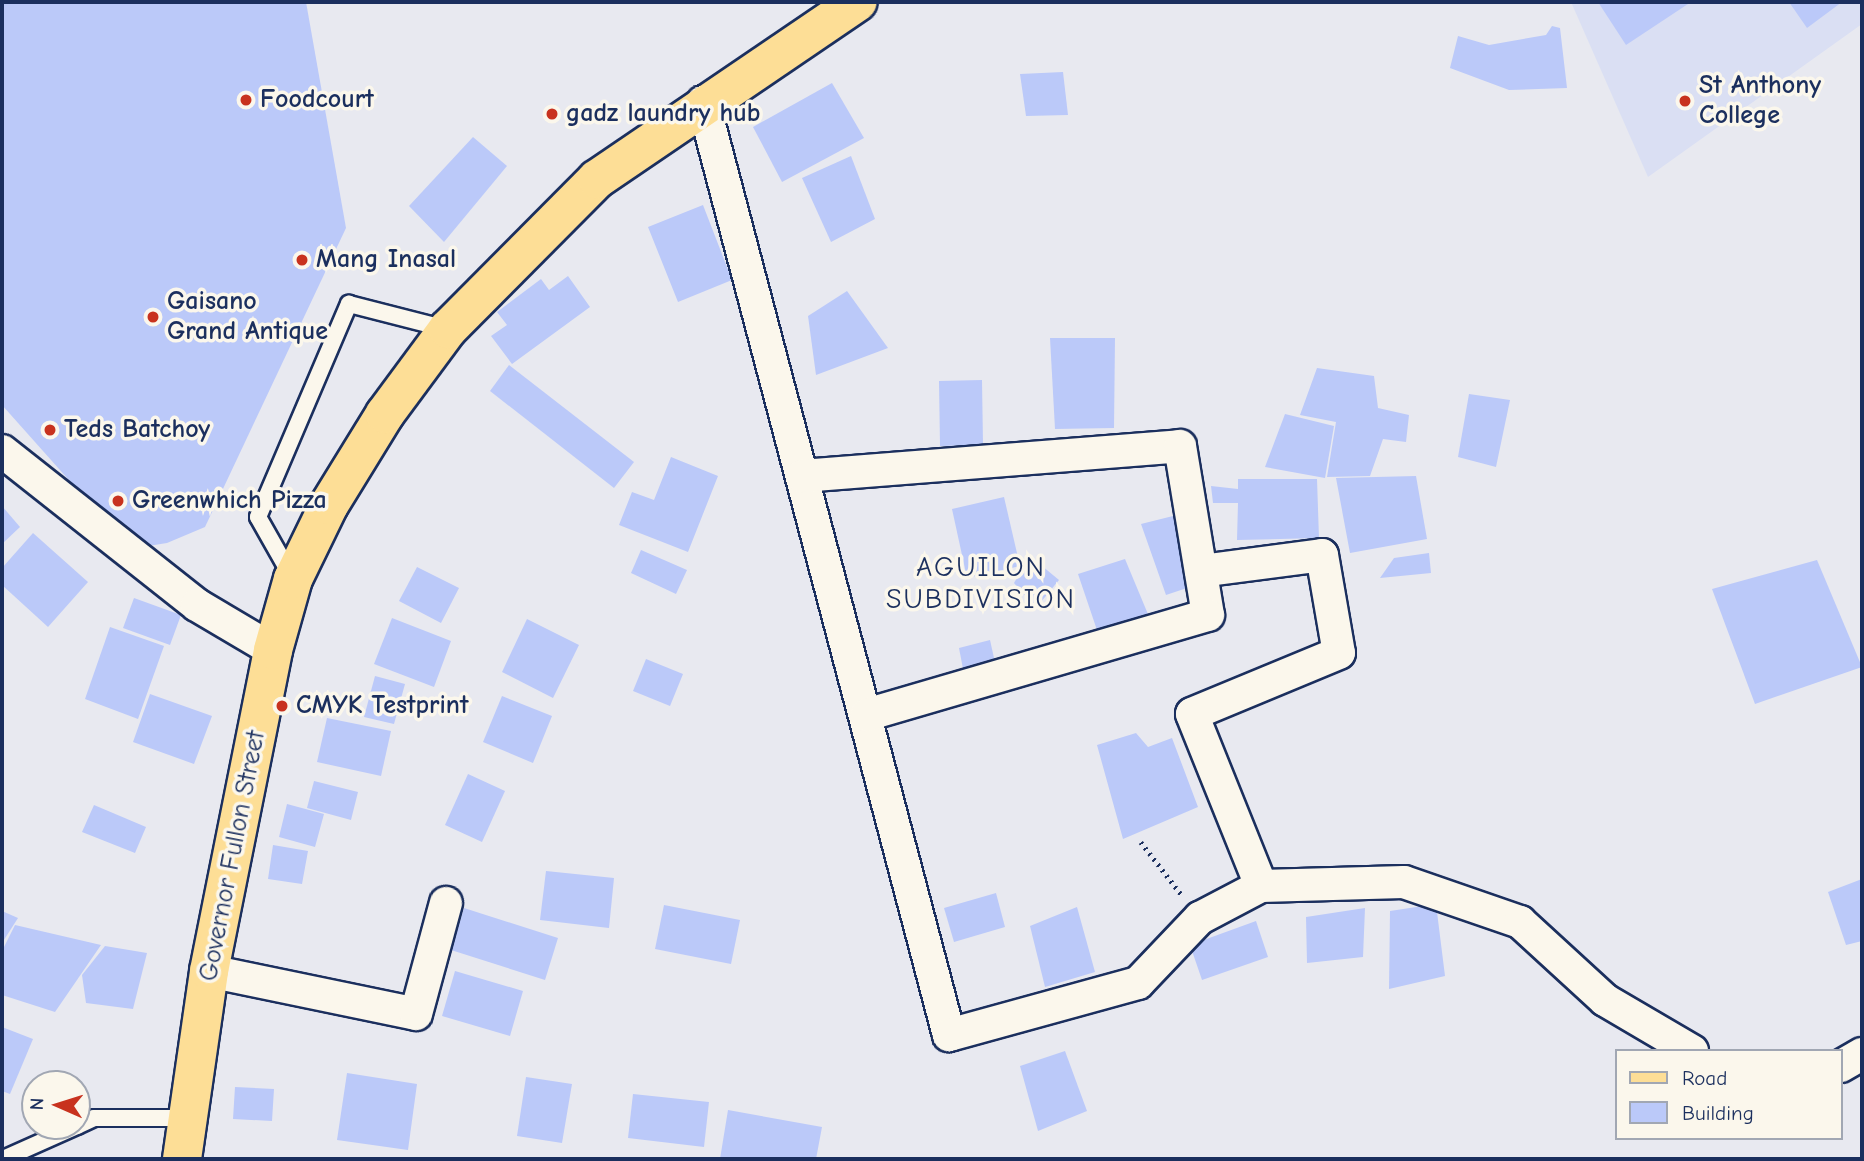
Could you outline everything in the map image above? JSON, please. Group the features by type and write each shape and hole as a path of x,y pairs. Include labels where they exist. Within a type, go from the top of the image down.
{"main road":[{"name":"Governor Fullon Street","path":"182,1159 209,971 273,650 293,579 385,414 448,329 597,179 703,102 857,2"}],"street":[{"path":"703,102 949,1035 1138,983 1200,918 1261,886 1404,882 1521,922 1605,1000 1689,1049"},
{"path":"802,476 1180,446 1209,615 866,715"},
{"path":"2,451 197,606 273,650"},
{"path":"1201,571 1322,555 1339,653 1192,714 1261,886"},
{"path":"209,971 416,1014 446,903"},
{"path":"1843,1065 1862,1054"}],"lane":[{"path":"293,579 258,517 349,304 448,329"},
{"path":"91,1119 188,1118"},
{"path":"3,1159 46,1140"}],"path":[{"path":"1141,842 1200,918"}],"shaded area":[{"name":"St Anthony College","path":"1571,2 1862,2 1862,24 1648,177"}],"building":[{"name":"Gaisano Grand Antique","path":"2,2 306,2 346,228 205,527 167,543 142,547 84,497 2,405"},
{"path":"1598,2 1691,2 1626,45"},
{"path":"1789,2 1842,2 1807,28"},
{"path":"1552,26 1560,28 1567,88 1509,90 1450,68 1458,36 1489,45 1546,35"},
{"path":"1063,72 1068,115 1026,116 1020,74"},
{"path":"832,83 864,138 782,182 753,127"},
{"path":"473,137 507,166 444,242 409,206"},
{"path":"851,156 875,219 831,242 802,178"},
{"path":"703,205 732,280 678,302 648,227"},
{"path":"568,276 590,307 512,364 491,336 507,325 497,312 541,279 549,290"},
{"path":"847,291 888,348 816,375 808,316"},
{"path":"1050,338 1115,338 1114,428 1055,429"},
{"path":"509,365 634,462 614,488 490,391"},
{"path":"1317,368 1374,376 1378,408 1409,415 1406,442 1383,439 1370,476 1327,477 1336,422 1300,415"},
{"path":"982,380 983,445 940,446 939,381"},
{"path":"1469,394 1510,400 1496,467 1458,457"},
{"path":"1285,414 1334,426 1325,478 1265,467"},
{"path":"671,457 718,476 688,552 619,525 632,492 654,500"},
{"path":"1416,476 1427,539 1350,553 1336,478"},
{"path":"1238,479 1317,479 1319,538 1237,540 1238,503 1213,503 1211,486 1238,489"},
{"path":"1004,497 1020,566 967,578 952,509"},
{"path":"2,506 20,527 2,544"},
{"path":"1181,514 1202,583 1166,595 1141,524"},
{"path":"33,533 88,582 48,627 2,585 2,568"},
{"path":"641,550 687,570 676,594 631,573"},
{"path":"1429,553 1431,573 1380,578 1394,558"},
{"path":"1030,556 1059,580 1036,608 1014,583"},
{"path":"1125,559 1150,619 1099,636 1078,574"},
{"path":"1817,560 1862,667 1755,704 1712,589"},
{"path":"417,567 459,588 441,623 399,601"},
{"path":"134,598 181,615 170,645 123,628"},
{"path":"392,618 451,641 434,687 374,664"},
{"path":"527,619 579,645 553,698 502,672"},
{"path":"110,627 164,646 138,719 85,699"},
{"path":"990,640 996,667 964,674 959,648"},
{"path":"646,659 683,674 670,706 633,691"},
{"path":"375,676 405,684 394,724 364,717"},
{"path":"150,694 212,716 194,764 133,742"},
{"path":"502,696 552,716 533,763 483,742"},
{"path":"327,718 391,731 381,776 317,762"},
{"path":"1136,733 1148,747 1172,738 1198,807 1123,839 1097,745"},
{"path":"468,774 505,791 482,842 445,825"},
{"path":"314,781 358,792 351,820 307,808"},
{"path":"287,804 324,814 315,847 279,837"},
{"path":"94,805 146,827 135,853 82,832"},
{"path":"273,845 308,851 302,884 268,879"},
{"path":"546,871 614,878 609,928 540,920"},
{"path":"1862,879 1862,941 1846,945 1828,892"},
{"path":"996,893 1005,927 954,942 944,908"},
{"path":"1436,904 1445,976 1389,989 1390,911"},
{"path":"664,905 740,920 731,964 655,949"},
{"path":"1077,907 1095,972 1045,987 1030,926"},
{"path":"464,908 558,938 545,980 451,950"},
{"path":"1365,908 1363,957 1307,963 1306,917"},
{"path":"2,911 18,918 2,943"},
{"path":"1256,921 1268,957 1202,980 1190,945"},
{"path":"15,925 101,945 55,1012 2,995 2,951"},
{"path":"105,946 147,953 133,1009 86,1003 82,975"},
{"path":"455,971 523,991 510,1036 442,1016"},
{"path":"2,1027 33,1039 10,1094 2,1091"},
{"path":"1065,1051 1087,1111 1038,1131 1020,1066"},
{"path":"347,1073 417,1084 408,1150 337,1140"},
{"path":"526,1077 572,1084 562,1143 517,1136"},
{"path":"235,1087 274,1089 272,1121 233,1119"},
{"path":"633,1094 709,1102 704,1147 628,1138"},
{"path":"728,1110 822,1127 816,1159 720,1159"}],"place":[{"name":"Foodcourt","path":"246,100"},
{"name":"St Anthony College","path":"1685,101"},
{"name":"gadz laundry hub","path":"552,114"},
{"name":"Mang Inasal","path":"302,260"},
{"name":"Gaisano Grand Antique","path":"153,317"},
{"name":"Teds Batchoy","path":"50,430"},
{"name":"Greenwhich Pizza","path":"118,501"},
{"name":"CMYK Testprint","path":"282,706"}],"district":[{"name":"AGUILON SUBDIVISION","path":"981,583"}]}
